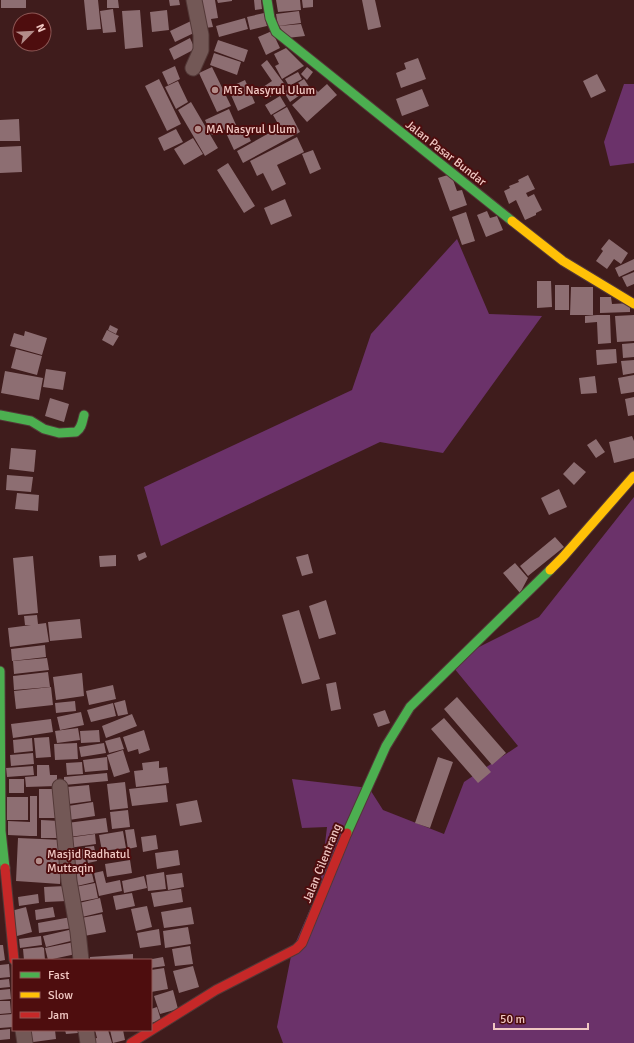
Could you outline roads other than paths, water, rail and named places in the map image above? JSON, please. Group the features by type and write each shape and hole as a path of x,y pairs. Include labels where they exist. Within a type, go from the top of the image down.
{"street":[{"path":"193,68 201,50 194,0"},
{"name":"Jalan Pasar Bundar","path":"267,0 270,18 276,32 563,261 634,304"},
{"path":"0,415 31,421 44,429 59,432 78,431 82,426 84,415"},
{"name":"Jalan Cilentrang","path":"152,1030 216,990 296,949 302,943 349,828 386,746 414,702 563,557 634,476"},
{"path":"0,671 1,832 14,959"},
{"path":"60,787 69,881 78,932 81,959"},
{"path":"23,1031 25,1043"},
{"path":"86,1031 88,1043"},
{"name":"Jalan Cilentrang","path":"131,1043 150,1031"}],"place":[{"name":"MTs Nasyrul Ulum","path":"215,90"},
{"name":"MA Nasyrul Ulum","path":"198,129"},
{"name":"Masjid Radhatul Muttaqin","path":"39,861"}]}
